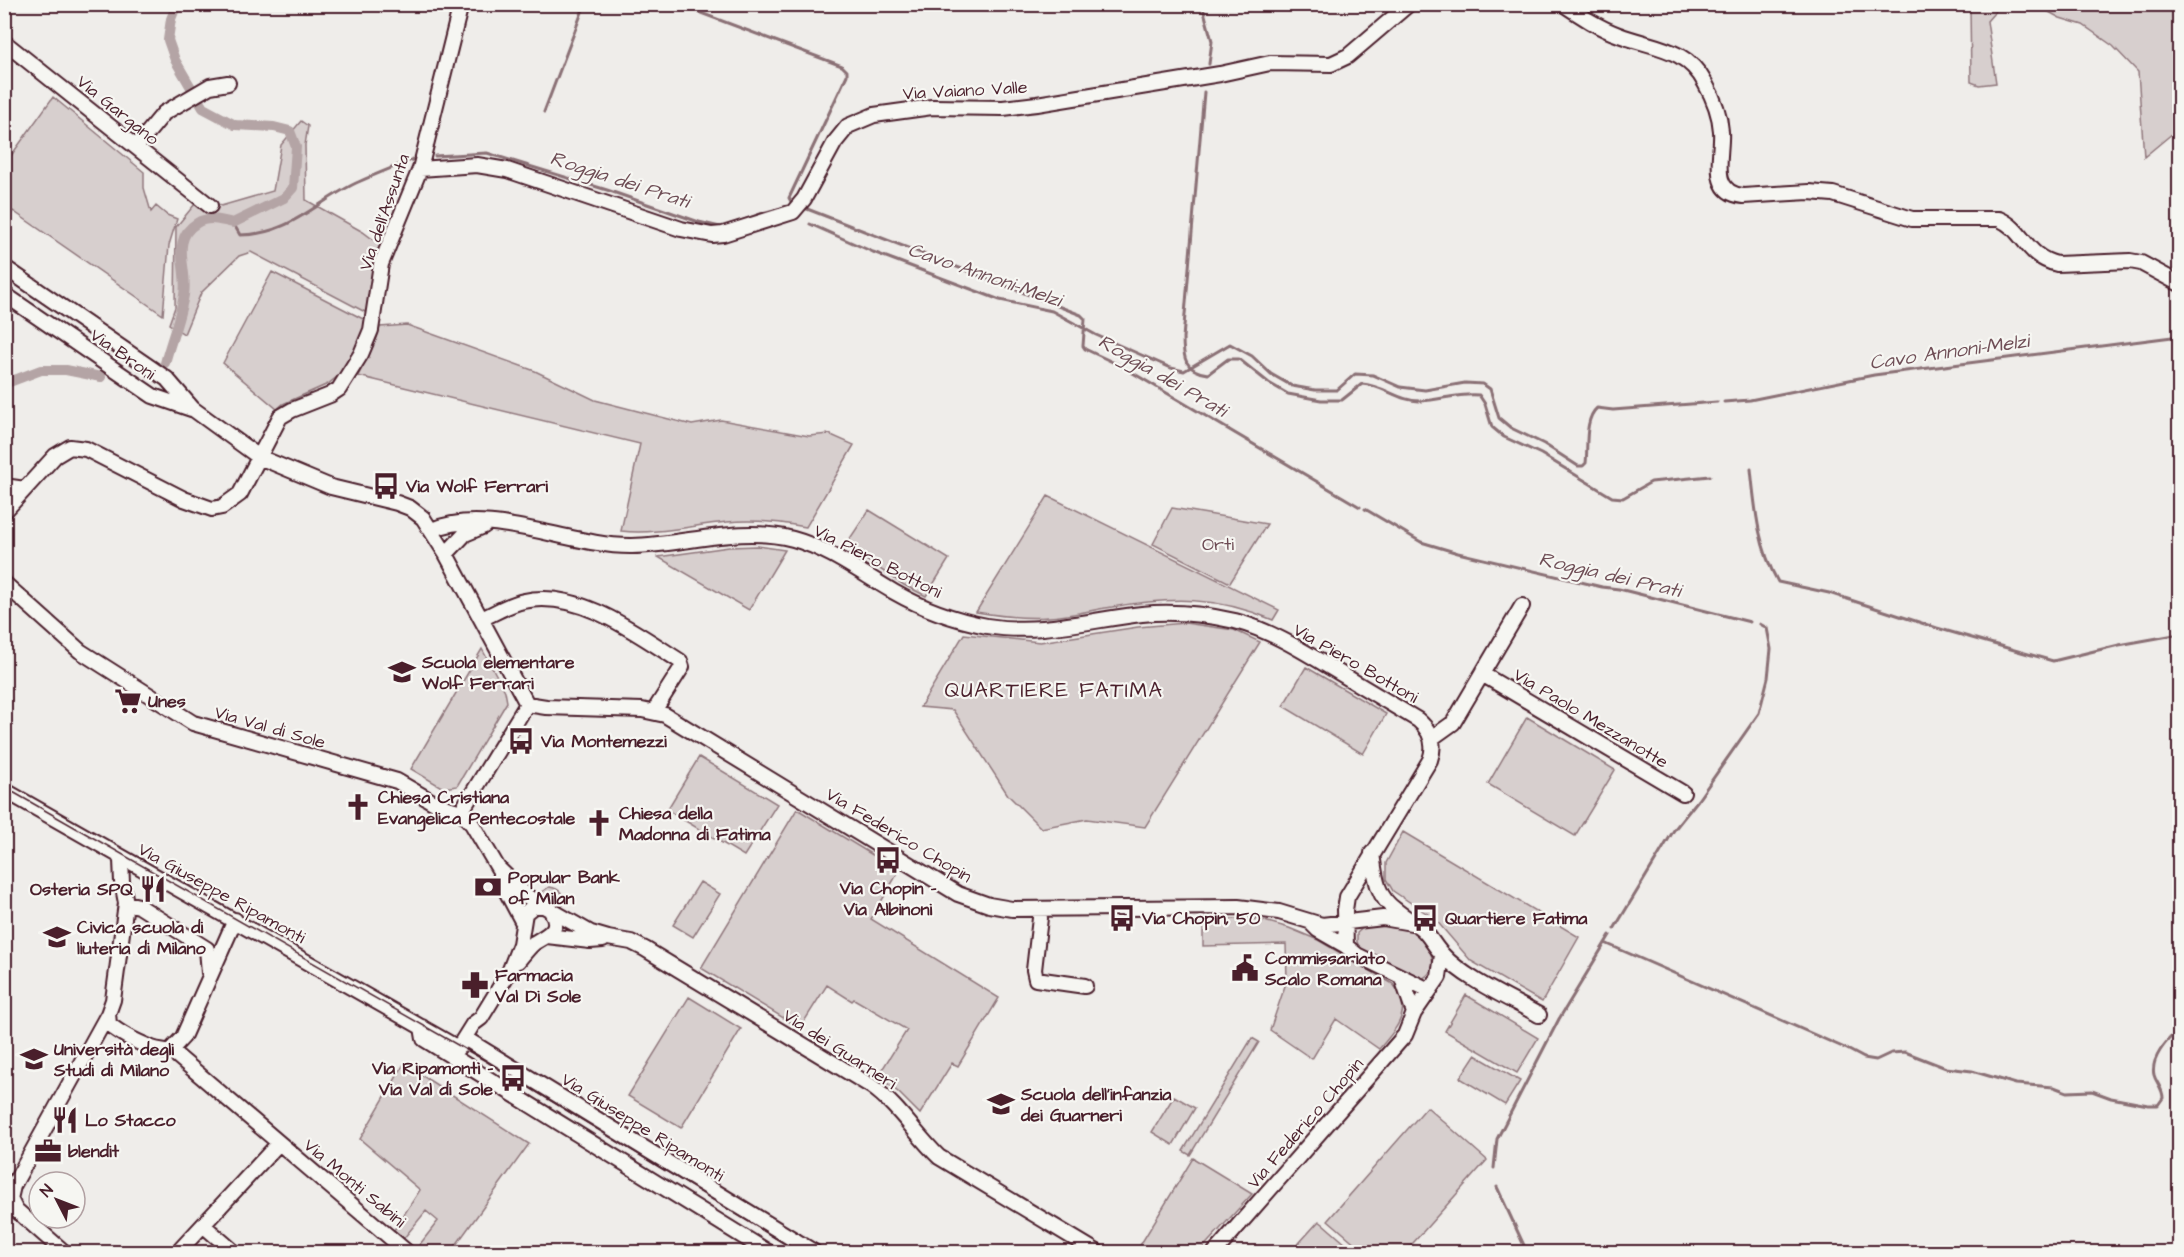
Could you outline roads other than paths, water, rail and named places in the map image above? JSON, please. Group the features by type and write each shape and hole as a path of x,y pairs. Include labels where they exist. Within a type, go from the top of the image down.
{"street":[{"name":"Via dell'Assunta","path":"4,512 59,452 70,447 82,447 184,500 212,509 222,507 240,494 280,417 339,389 361,354 371,330 381,264 420,169 461,4"},
{"name":"Via Vaiano Valle","path":"420,169 477,165 507,170 681,229 712,235 723,234 793,212 804,199 835,142 848,126 874,115 932,107 1003,108 1206,76 1270,63 1331,64 1341,61 1409,4"},
{"path":"1563,4 1618,35 1681,56 1696,70 1704,80 1715,107 1721,130 1719,174 1722,184 1731,193 1743,196 1820,192 1912,219 1999,219 2007,223 2038,257 2046,261 2057,264 2130,261 2150,268 2180,284"},
{"name":"Via Gargano","path":"4,42 210,206"},
{"path":"136,147 160,117 202,90 217,84 228,83"},
{"name":"Via Broni","path":"4,267 166,379 193,409 259,457 331,487 404,505 423,518 446,554 526,704"},
{"name":"Via Broni","path":"4,294 153,396 193,409"},
{"name":"Via Broni","path":"69,339 82,320"},
{"path":"4,486 25,489"},
{"name":"Via Piero Bottoni","path":"432,530 448,524 488,524 630,546 750,534 792,539 838,558 911,601 963,621 988,626 1031,630 1140,615 1176,613 1236,621 1309,654 1418,720 1432,738"},
{"path":"446,554 465,534 488,524"},
{"name":"Via Val di Sole","path":"4,583 80,651 194,724 397,781 438,805 461,812"},
{"path":"481,619 514,603 536,599 556,599 590,608 680,661 681,668 654,711"},
{"path":"1417,924 1383,918 1348,930 1347,897 1430,760 1432,738 1453,723 1522,606"},
{"name":"Via Paolo Mezzanotte","path":"1482,674 1683,793"},
{"path":"526,704 461,812 472,824 498,868 504,887 523,925 531,936 545,937"},
{"name":"Via Federico Chopin","path":"526,704 546,707 654,711 664,715 948,888 989,905 1012,909 1244,907 1279,912 1322,926 1348,930"},
{"name":"Via Giuseppe Ripamonti","path":"4,790 422,1027 424,1039 459,1051 814,1252"},
{"path":"1372,853 1376,882 1382,895 1393,908 1417,924 1428,934 1442,955 1467,975 1539,1015"},
{"path":"64,1252 7,1200 108,1014 114,998 126,903 121,860 118,855"},
{"path":"459,1051 472,1024 481,1018 509,972 528,949 553,931 555,925 555,916 547,908 520,890 498,868"},
{"path":"126,903 139,906 207,950 209,976"},
{"path":"509,972 520,944 528,910 534,906 547,908"},
{"name":"Via dei Guarneri","path":"547,908 591,933 631,942 645,949 871,1086 897,1108 926,1144 945,1161 1097,1252"},
{"path":"1040,918 1034,969 1036,980 1085,986"},
{"path":"108,1014 109,1024 117,1032 154,1049 170,1051 183,1037 235,920"},
{"name":"Via Federico Chopin","path":"1311,923 1318,930 1348,930"},
{"name":"Via Federico Chopin","path":"1215,1252 1398,1045 1429,990 1357,955 1348,930"},
{"name":"Via dei Guarneri","path":"545,937 590,940 608,938"},
{"path":"1429,990 1439,976 1442,955"},
{"path":"1439,976 1467,975"},
{"path":"1402,978 1414,1013"},
{"name":"Via Monti Sabini","path":"170,1051 407,1252"},
{"name":"Via Giuseppe Ripamonti","path":"459,1051 768,1252"},
{"name":"Via Monti Sabini","path":"178,1252 279,1143"},
{"path":"203,1225 234,1252"}],"waterway":[{"path":"165,363 184,295 182,256 184,238 197,223 215,219 233,223 284,198 293,188 296,147 290,131 274,127 235,125 203,108 175,60 168,40 171,19 177,4"},
{"path":"544,112 585,4"},
{"name":"Cavo Annoni-Melzi","path":"677,4 842,66 847,71 789,198 793,205"},
{"path":"1202,4 1212,41 1209,64"},
{"path":"1204,92 1183,338 1185,357 1190,367 1208,374 1228,359 1239,359 1269,383 1288,394 1321,400 1342,400 1362,384 1377,387 1413,401 1479,395 1485,404 1492,427 1504,437 1541,454 1612,497 1623,498 1651,482 1710,476"},
{"name":"Roggia dei Prati","path":"435,156 487,153 607,190 699,222 724,228"},
{"name":"Roggia dei Prati","path":"233,223 240,235 272,230 299,217 352,185 416,158"},
{"name":"Roggia dei Prati","path":"741,221 786,207"},
{"name":"Roggia dei Prati","path":"802,207 1081,315 1085,319 1083,346 1085,349 1121,366 1360,507"},
{"name":"Cavo Annoni-Melzi","path":"810,224 873,252 1000,300 1052,311 1096,335 1171,368 1184,371 1230,344 1252,356 1271,374 1292,386 1315,390 1337,390 1355,374 1373,375 1400,387 1425,390 1465,383 1483,384 1490,389 1499,418 1511,428 1544,444 1578,466 1586,463 1588,426 1597,408 1613,410 1717,402"},
{"name":"Cavo Annoni-Melzi","path":"1724,402 1750,400 1874,375 2180,336"},
{"path":"4,384 41,370 66,370 101,377"},
{"path":"1751,469 1762,541 1778,582 1829,593 1937,628 2053,661 2119,645 2180,634"},
{"name":"Roggia dei Prati","path":"1365,509 1421,542 1458,553 1619,589 1750,622"},
{"name":"Roggia dei Prati","path":"1614,929 1674,830 1759,713 1768,678 1771,649 1767,628 1760,624"},
{"path":"1494,1168 1497,1139 1559,1019 1610,935"},
{"path":"1605,943 1864,1058 1876,1060 1891,1053 1905,1052 1946,1068 1972,1071 2016,1084 2054,1087 2067,1092 2092,1091 2111,1098 2148,1105 2158,1105 2163,1098 2153,1069 2157,1056 2165,1043 2180,1028"},
{"path":"1497,1187 1527,1252"}],"tram line":[{"path":"4,787 484,1060 798,1252"}],"place":[{"name":"Via Wolf Ferrari","path":"386,486"},
{"name":"Scuola elementare Wolf Ferrari","path":"402,672"},
{"name":"Unes","path":"128,701"},
{"name":"Via Montemezzi","path":"521,741"},
{"name":"Chiesa Cristiana Evangelica Pentecostale","path":"358,807"},
{"name":"Chiesa della Madonna di Fatima","path":"599,823"},
{"name":"Via Chopin - Via Albinoni","path":"888,860"},
{"name":"Popular Bank of Milan","path":"488,887"},
{"name":"Osteria SPQ","path":"153,889"},
{"name":"Via Chopin, 50","path":"1122,918"},
{"name":"Quartiere Fatima","path":"1425,918"},
{"name":"Civica scuola di liuteria di Milano","path":"57,937"},
{"name":"Commissariato Scalo Romana","path":"1245,968"},
{"name":"Farmacia Val Di Sole","path":"475,985"},
{"name":"Università degli Studi di Milano","path":"34,1059"},
{"name":"Via Ripamonti - Via Val di Sole","path":"513,1078"},
{"name":"Scuola dell'infanzia dei Guarneri","path":"1001,1104"},
{"name":"Lo Stacco","path":"65,1120"},
{"name":"blendit","path":"48,1151"}],"district":[{"name":"QUARTIERE FATIMA","path":"1054,690"}],"park label":[{"name":"Orti","path":"1218,544"}]}
